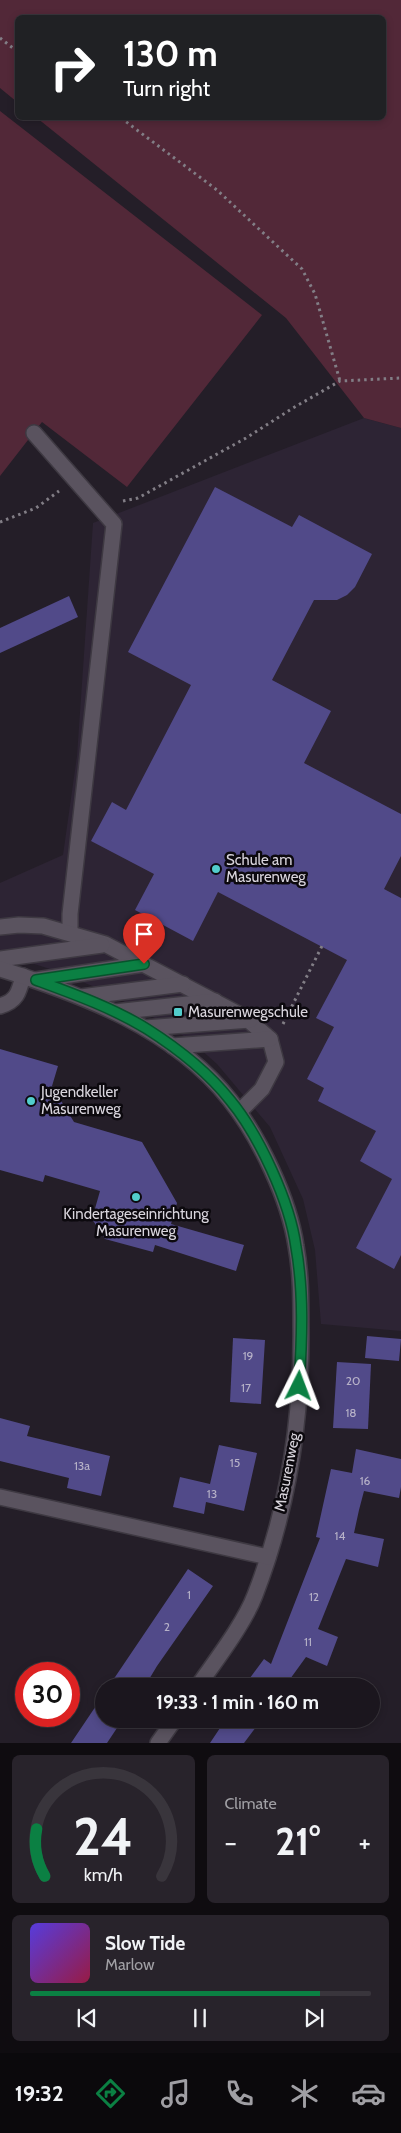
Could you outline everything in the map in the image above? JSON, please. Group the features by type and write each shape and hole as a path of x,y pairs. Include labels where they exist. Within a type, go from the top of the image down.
{"street":[{"path":"34,433 114,524 70,914 70,933"},
{"path":"0,927 19,925 42,926 106,944 275,1034"},
{"path":"0,959 106,944"},
{"path":"0,1006 11,1002 30,978 144,964"},
{"name":"Masurenweg","path":"0,968 81,997 115,1012 145,1028 172,1046 203,1071 230,1099 261,1150 282,1192 296,1245 301,1290 301,1352 294,1447 283,1501 268,1557 254,1597 228,1643 204,1678"},
{"path":"81,997 183,984"},
{"path":"115,1012 215,1001"},
{"path":"145,1028 250,1020"},
{"path":"172,1046 275,1034"},
{"path":"239,1112 262,1089 276,1062 275,1034"},
{"path":"0,1497 268,1557"},
{"path":"158,1743 169,1728"}],"path":[{"path":"0,38 15,50"},
{"path":"124,120 217,190 302,269 315,294 340,382"},
{"path":"100,506 138,498 246,438 293,408 340,382 401,378"},
{"path":"0,522 36,508 76,479"},
{"path":"275,1034 322,946"}],"shaded area":[{"path":"0,0 401,0 401,428 364,418 286,318 39,120 386,120 386,15 15,15 15,100 0,88"},
{"path":"0,111 262,315 127,487 42,422 0,476"},
{"name":"Schule am Masurenweg","path":"364,418 401,428 401,1331 321,1324 315,1250 303,1199 270,1127 217,1064 190,1040 148,1014 100,989 50,969 0,953 0,883 63,855 77,756 93,523"}],"building":[{"path":"215,487 292,527 299,515 372,554 355,587 347,595 337,600 314,600 272,680 331,711 304,763 401,814 401,856 384,889 401,898 401,1255 394,1269 356,1248 392,1179 360,1161 376,1131 318,1101 324,1088 307,1079 334,1027 316,1018 347,960 218,892 193,941 135,910 154,874 91,841 112,802 126,810 191,685 128,652"},
{"path":"69,596 78,617 0,653 0,628"},
{"path":"0,1049 58,1066 52,1086 74,1122 142,1142 177,1203 171,1224 244,1245 236,1271 155,1245 153,1252 105,1239 92,1219 100,1191 45,1175 43,1182 0,1170"},
{"path":"367,1336 401,1339 399,1361 365,1358"},
{"path":"233,1338 265,1340 261,1404 230,1402"},
{"path":"337,1362 371,1364 368,1429 333,1428"},
{"path":"0,1418 30,1426 27,1436 110,1456 101,1496 67,1488 69,1478 0,1461"},
{"path":"219,1445 257,1453 244,1511 206,1502 204,1514 173,1507 180,1477 210,1484"},
{"path":"356,1449 401,1459 399,1498 364,1491 354,1533 384,1539 378,1567 346,1559 318,1629 338,1637 327,1666 306,1657 291,1678 250,1678 264,1659 271,1664 320,1538 316,1537 331,1469 352,1473"},
{"path":"188,1569 213,1586 150,1678 114,1678"},
{"path":"95,1707 95,1728 117,1728 107,1743 71,1743"},
{"path":"220,1728 255,1728 244,1743 210,1743"}],"place":[{"name":"Schule am Masurenweg","path":"216,869"},
{"name":"Masurenwegschule","path":"178,1012"},
{"name":"Jugendkeller Masurenweg","path":"31,1101"},
{"name":"Kindertageseinrichtung Masurenweg","path":"136,1197"}],"route":[{"path":"144,964 36,980 81,997 145,1028 172,1046 203,1071 230,1099 239,1112 282,1192 296,1245 301,1290 299,1386"}]}
